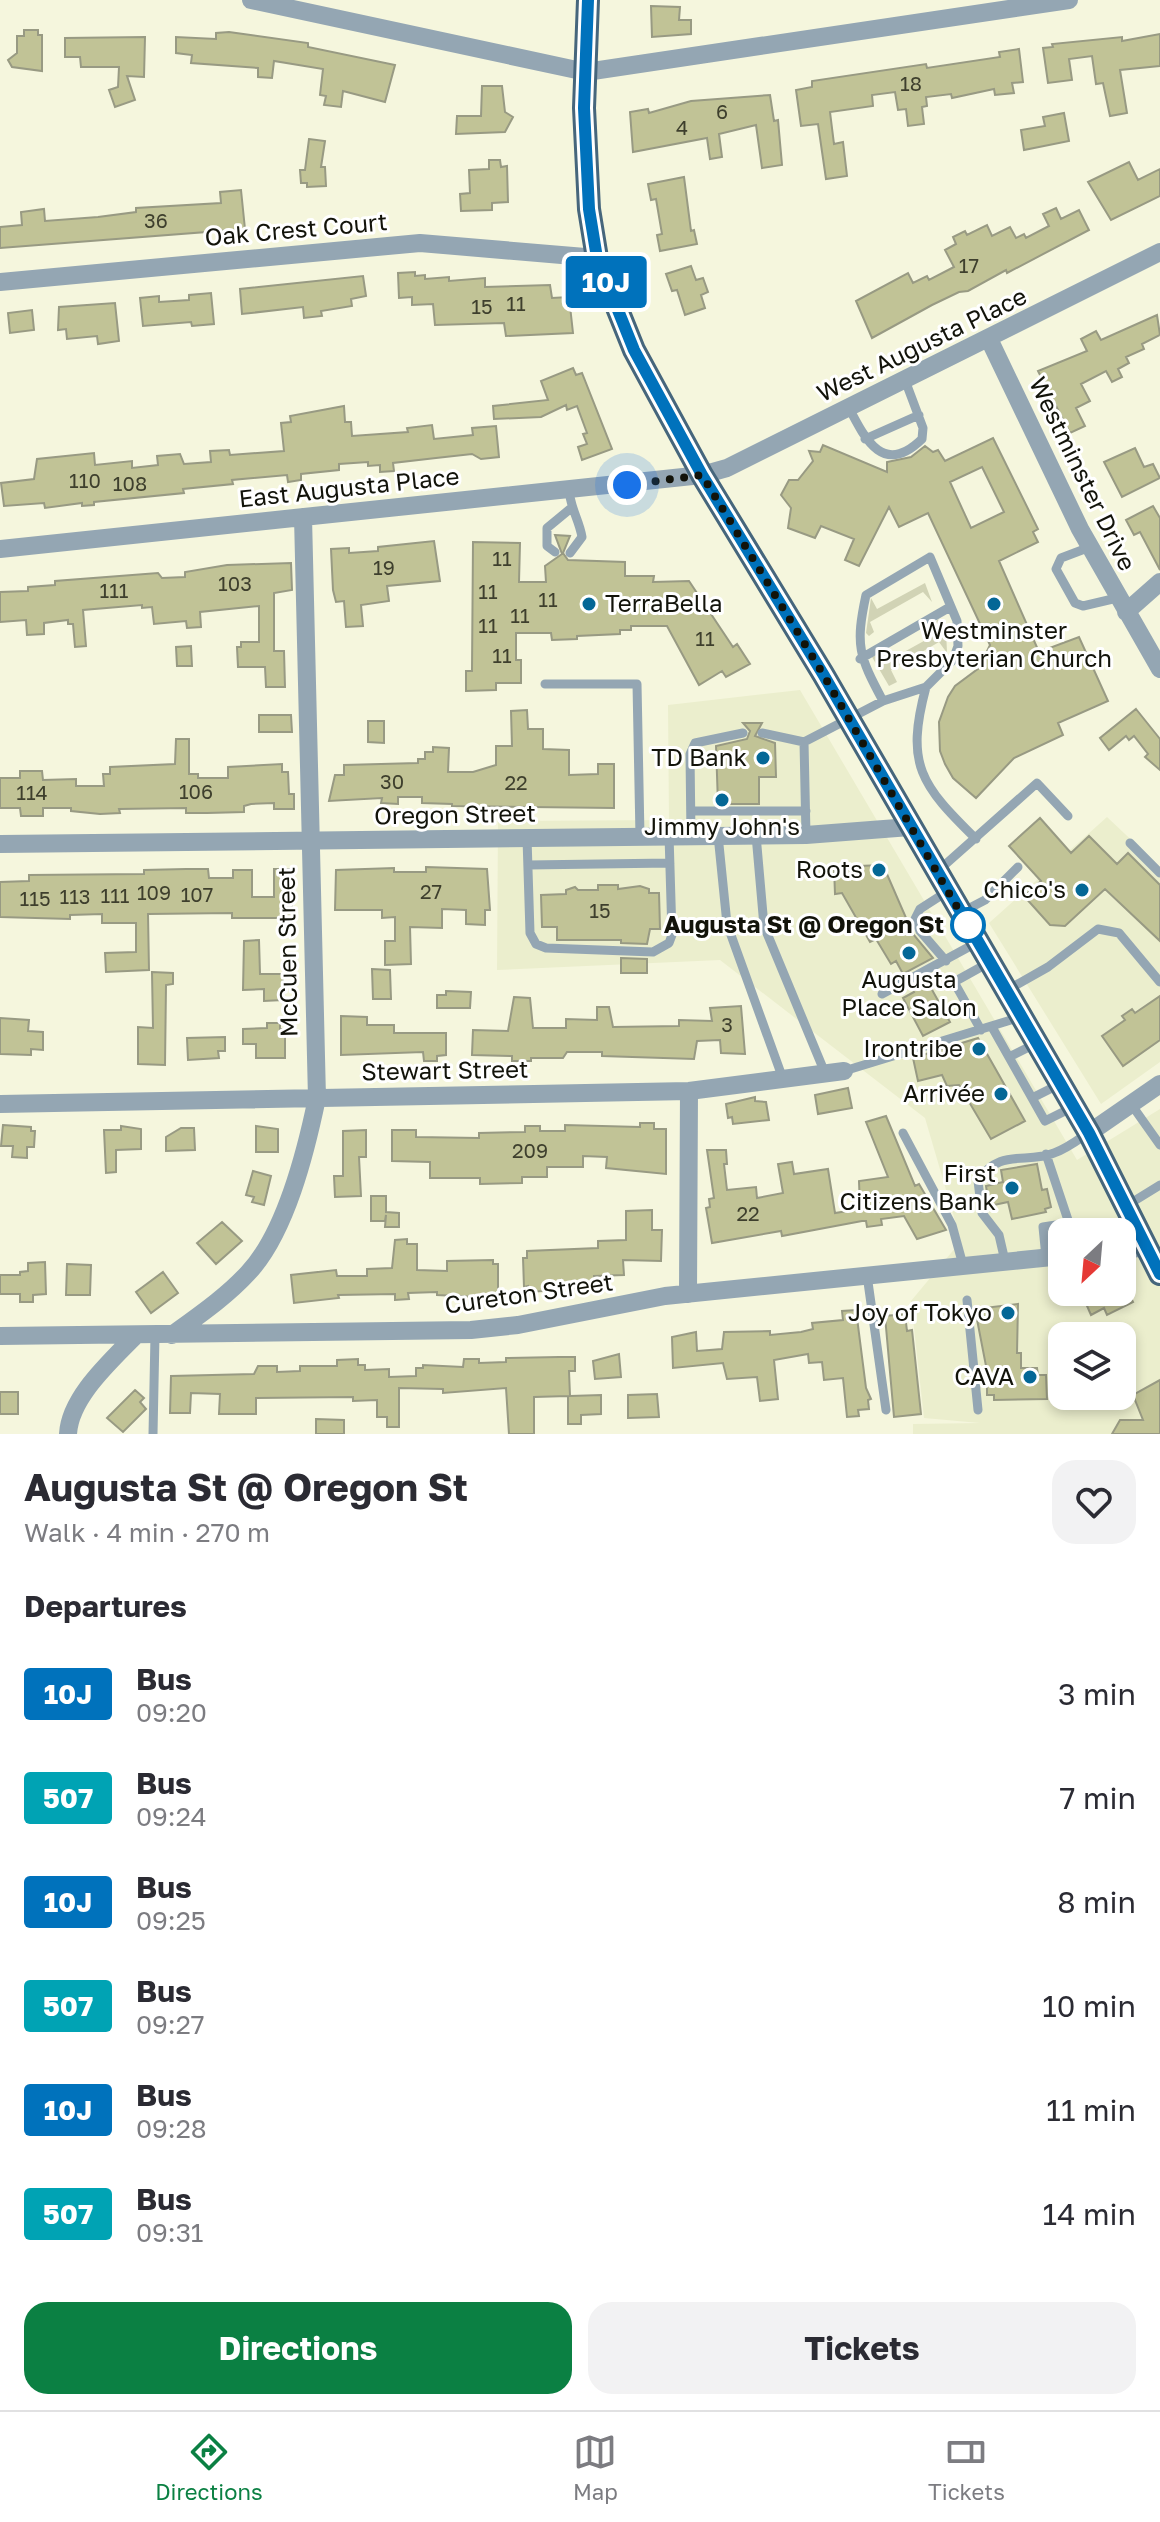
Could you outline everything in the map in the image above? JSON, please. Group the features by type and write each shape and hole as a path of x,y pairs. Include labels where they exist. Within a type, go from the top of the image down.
{"main road":[{"path":"588,0 585,155 597,258 634,350 702,475 1089,1133 1126,1206 1150,1244 1160,1274"}],"street":[{"path":"251,0 586,72 1069,0"},
{"name":"Oak Crest Court","path":"0,282 420,243 597,258"},
{"name":"West Augusta Place","path":"702,475 727,468 1160,252"},
{"name":"Westminster Drive","path":"989,339 1090,547 1160,669"},
{"name":"East Augusta Place","path":"0,549 702,475"},
{"name":"McCuen Street","path":"163,1335 238,1282 261,1257 281,1217 308,1144 317,1098 303,517"},
{"path":"1122,605 1160,582"},
{"name":"Oregon Street","path":"0,844 806,835 910,827"},
{"name":"Stewart Street","path":"0,1104 689,1091 844,1071"},
{"path":"1089,1133 1160,1084"},
{"path":"688,1294 689,1091"},
{"path":"1136,1247 1150,1244"},
{"name":"Cureton Street","path":"0,1336 471,1330 518,1325 688,1294 1048,1257"},
{"path":"68,1434 88,1390 135,1336"}],"lane":[{"path":"849,408 865,439 884,454 902,454 922,439 923,428 905,380"},
{"path":"865,439 919,415"},
{"path":"569,489 570,509 580,523 582,537 570,553"},
{"path":"555,552 547,546 547,528 570,509"},
{"path":"1090,547 1061,558 1056,569 1075,603 1083,606 1122,605"},
{"path":"762,733 804,742 883,701 926,687 953,660 958,646 957,621 930,557 866,595 859,626 860,659 883,701"},
{"path":"860,659 950,607"},
{"path":"545,684 637,684 640,836"},
{"path":"926,687 916,733 920,773 935,798 976,839"},
{"path":"691,835 690,754 695,743 743,733"},
{"path":"804,742 806,835"},
{"path":"946,961 920,931 915,919 976,839 1037,783 1068,816"},
{"path":"691,811 806,811"},
{"path":"527,838 530,933 536,944 546,948 653,952 669,943 672,935 669,835"},
{"path":"718,835 727,924 783,1079"},
{"path":"756,835 764,926 825,1073"},
{"path":"1130,843 1160,873"},
{"path":"528,865 670,863"},
{"path":"961,913 985,900 1018,867"},
{"path":"1006,991 1048,967 1098,929 1119,933 1160,982"},
{"path":"882,994 946,961 984,952"},
{"path":"981,1030 954,982 984,952"},
{"path":"844,1071 1021,1017"},
{"path":"992,1027 1045,1121 1074,1107"},
{"path":"1009,1057 1037,1043"},
{"path":"1032,1098 1060,1084"},
{"path":"1131,1104 1160,1145"},
{"path":"903,1133 952,1225 963,1265"},
{"path":"1005,1261 999,1235 982,1213 978,1181 983,1172 1006,1159 1053,1154 1089,1133"},
{"path":"1046,1154 1067,1218"},
{"path":"1126,1206 1160,1185"},
{"path":"867,1275 886,1410"},
{"path":"967,1300 978,1410"},
{"path":"153,1434 163,1335"}],"shaded area":[{"path":"925,583 932,602 923,592 870,622 874,632 869,636 866,633 871,598 877,609"},
{"path":"938,619 946,629 947,653 939,642 891,670 897,682 889,686 872,657 880,652 886,662 940,632 936,622"},
{"path":"800,690 1077,1160 1160,1109 1160,1434 913,1434 913,1424 980,1423 924,1418 911,1301 961,1241 925,1118 720,960 497,970 498,821 669,820 668,705"},
{"path":"1107,817 1160,867 1160,1062 1101,1104 989,923"}],"building":[{"path":"651,6 680,7 679,20 691,20 691,34 652,37"},
{"path":"24,30 38,30 38,35 42,35 42,71 12,67 8,60 17,53 17,36 24,36"},
{"path":"216,33 308,43 308,47 395,65 385,102 343,91 341,107 324,105 326,96 320,95 323,69 274,61 272,78 258,77 258,68 191,63 192,55 176,53 176,37 216,39"},
{"path":"1160,34 1160,66 1120,70 1127,113 1110,116 1103,83 1096,84 1092,56 1069,59 1072,80 1048,83 1043,48 1053,47 1052,44 1122,37 1122,41"},
{"path":"145,37 144,77 127,76 135,100 115,107 109,90 118,87 119,67 81,67 80,57 65,57 65,38"},
{"path":"1019,49 1023,82 1012,83 1014,93 995,95 994,89 952,98 951,94 926,97 927,106 922,107 924,124 908,126 906,109 898,110 895,92 872,95 873,106 830,112 834,144 843,142 847,176 826,179 818,124 801,126 796,90 812,87 812,81 926,64 927,68 1000,57 999,52"},
{"path":"482,86 502,86 505,112 513,117 505,132 456,134 457,116 481,116"},
{"path":"770,95 774,121 778,120 782,165 762,168 756,125 719,134 722,157 710,159 707,138 633,152 630,112 648,109 649,113 691,101"},
{"path":"1064,113 1069,141 1024,150 1021,130 1045,126 1043,117"},
{"path":"309,139 325,141 321,167 325,167 326,186 307,187 307,183 301,183 300,170 305,170"},
{"path":"489,160 500,160 501,167 507,166 508,202 492,203 492,210 461,211 460,194 470,193 469,170 489,169"},
{"path":"1129,162 1138,180 1160,169 1160,196 1111,220 1088,182"},
{"path":"684,177 691,231 694,230 697,244 660,251 657,235 662,234 656,199 651,200 648,184"},
{"path":"241,190 245,229 0,248 0,227 22,225 21,212 44,209 45,221 98,217 136,212 136,208 221,203 220,192"},
{"path":"1056,208 1061,219 1079,210 1089,230 1007,273 1006,270 968,291 932,305 872,338 856,301 908,273 913,283 927,276 929,280 954,267 945,250 956,244 953,237 965,231 967,235 987,225 992,236 1010,227 1016,238 1024,234 1026,238 1049,226 1043,214"},
{"path":"691,266 696,280 703,278 708,292 701,295 705,308 685,315 677,290 672,291 666,274"},
{"path":"415,272 415,276 425,275 425,279 485,278 485,287 550,285 552,298 569,297 573,333 506,336 504,323 435,325 433,304 412,305 412,297 399,298 398,273"},
{"path":"363,276 366,296 351,299 352,306 321,311 322,316 304,318 303,307 242,314 240,289"},
{"path":"211,293 214,324 192,326 191,322 143,326 140,298 159,296 159,302 189,300 189,295"},
{"path":"115,303 119,341 98,344 97,336 67,339 66,329 58,330 59,307"},
{"path":"32,310 34,330 10,333 8,313"},
{"path":"1157,315 1160,335 1142,344 1144,349 1126,357 1129,363 1118,369 1122,377 1112,382 1106,371 1081,384 1090,401 1076,408 1085,426 1070,433 1038,371 1087,351 1081,339 1096,331 1101,340"},
{"path":"573,368 576,375 582,373 612,449 582,460 578,447 587,444 583,434 587,433 577,406 567,410 566,405 541,417 494,419 493,406 548,400 541,381"},
{"path":"344,406 345,422 351,422 352,436 408,432 407,428 432,425 434,439 473,435 472,428 496,426 499,457 481,459 472,454 393,463 394,471 380,472 380,465 368,466 368,462 339,464 339,470 301,474 301,480 288,482 287,475 232,480 233,484 183,489 184,493 94,502 94,505 82,506 82,503 45,508 44,503 4,506 1,483 34,479 37,459 94,453 95,465 132,461 132,468 158,465 157,456 180,454 184,464 211,462 210,451 229,450 230,455 284,451 281,423 291,422 290,416"},
{"name":"Westminster Presbyterian Church","path":"993,438 1038,529 1033,532 1038,542 999,561 1039,652 1079,637 1108,701 1058,723 1063,735 1014,758 976,798 953,778 945,764 940,751 939,722 955,686 979,668 990,645 928,513 899,527 889,507 859,566 845,560 854,539 821,526 815,538 788,528 791,508 781,495 789,480 798,480 813,461 809,451 820,452 823,445 887,472 887,462 911,457 925,446 933,452 938,450 945,461","holes":["982,467 1004,512 971,528 950,482"]},
{"path":"1135,448 1144,467 1153,464 1160,478 1122,497 1104,462"},
{"path":"1153,506 1160,518 1160,570 1140,532 1134,535 1126,520"},
{"name":"TerraBella","path":"555,535 570,536 563,553 568,560 625,562 625,576 654,576 653,582 689,581 733,647 737,644 750,664 726,677 722,671 699,685 667,626 631,626 631,630 620,630 620,634 577,636 577,639 552,640 551,633 516,633 516,660 521,660 521,683 496,683 496,690 466,691 466,671 472,671 473,542 520,543 519,582 546,582 545,566 562,554"},
{"path":"434,541 440,581 387,586 389,601 361,605 363,626 346,627 344,601 336,602 333,590 331,549 349,548 349,553 378,551 378,547"},
{"path":"291,563 292,590 274,593 274,651 284,651 285,687 266,687 265,667 238,667 237,647 241,647 241,642 259,642 259,606 200,612 201,627 187,628 186,621 154,624 152,607 142,608 142,605 83,610 86,646 75,647 73,624 68,624 68,620 44,623 44,634 27,635 26,620 0,622 0,592 28,591 28,587 55,585 55,581 158,573 162,578 185,577 185,572 227,565"},
{"path":"191,646 192,666 177,666 176,647"},
{"path":"1136,709 1160,739 1160,770 1145,757 1148,754 1134,736 1129,740 1126,736 1109,750 1100,738"},
{"path":"527,710 528,729 543,729 543,749 569,750 569,775 598,774 598,764 614,764 614,808 452,806 422,803 422,797 398,797 398,804 381,803 382,798 329,801 335,775 344,775 344,765 418,763 418,759 425,759 425,752 433,752 433,747 449,748 448,772 473,772 496,765 496,746 512,746 511,711"},
{"path":"259,715 291,715 292,732 259,732"},
{"path":"368,721 384,721 384,743 368,742"},
{"path":"743,723 762,723 755,736 775,743 776,777 759,777 759,804 718,804 716,746 747,739 750,731"},
{"path":"176,739 189,739 189,774 198,774 198,778 228,778 228,767 282,764 282,772 288,772 289,794 294,794 294,809 274,809 274,803 244,806 244,812 207,813 186,813 186,808 119,809 120,813 100,814 71,811 71,808 43,808 43,816 21,816 20,808 0,808 0,778 20,778 20,771 42,771 43,780 76,779 76,786 104,786 103,774 110,774 110,767 175,764"},
{"path":"1040,818 1071,853 1089,836 1117,864 1128,853 1160,885 1160,941 1105,889 1065,926 1050,925 1024,896 1041,881 1009,846"},
{"path":"883,865 913,934 933,958 903,974 896,961 891,964 876,939 870,942 842,893 835,894 834,867"},
{"path":"426,867 487,869 490,910 485,910 485,925 466,924 466,910 442,909 442,928 410,927 411,964 385,965 385,941 395,941 395,917 382,918 382,910 335,910 336,870 394,868 394,872 426,872"},
{"path":"208,869 209,878 233,878 233,870 252,870 252,897 274,897 274,869 292,869 292,918 232,918 232,913 148,914 149,970 106,972 105,953 136,952 136,923 102,923 102,914 70,915 70,919 0,917 0,882 29,881 29,875 144,874 144,870"},
{"path":"598,885 618,885 618,889 640,886 649,889 649,893 659,893 660,929 650,929 647,944 621,943 621,940 557,940 557,927 542,927 541,895 566,894 566,890 575,887 578,890 598,890"},
{"path":"259,940 260,974 283,974 283,1000 264,1001 264,989 243,990 244,941"},
{"path":"621,958 647,959 647,973 621,973"},
{"path":"372,969 390,970 391,999 373,999"},
{"path":"152,972 173,973 173,984 166,985 165,1065 138,1064 138,1027 153,1028"},
{"path":"926,979 950,1022 923,1036 903,998 914,992 911,987"},
{"path":"446,991 471,992 470,1008 437,1008 437,995 446,995"},
{"path":"1160,996 1160,1040 1123,1066 1102,1036 1125,1020 1122,1016 1132,1009 1135,1013"},
{"path":"514,997 530,998 533,1028 566,1028 566,1019 597,1020 597,1007 609,1007 613,1027 679,1026 679,1020 712,1021 710,1008 741,1006 745,1054 721,1053 720,1040 697,1041 694,1059 602,1056 602,1052 567,1052 563,1058 531,1058 531,1061 512,1061 512,1056 472,1055 473,1030 508,1031"},
{"path":"341,1016 367,1017 367,1025 394,1025 394,1033 446,1033 446,1055 437,1056 437,1061 424,1061 423,1052 341,1055"},
{"path":"0,1018 29,1020 28,1031 43,1032 43,1050 31,1049 31,1055 0,1054"},
{"path":"267,1023 280,1023 280,1029 285,1029 285,1058 256,1058 256,1044 243,1044 243,1029 267,1028"},
{"path":"225,1037 225,1051 218,1051 219,1058 188,1060 187,1038"},
{"path":"978,1038 1025,1121 991,1139 959,1085 947,1086 942,1075 918,1081 913,1058"},
{"path":"848,1088 852,1108 818,1114 815,1095"},
{"path":"755,1097 755,1101 766,1102 769,1120 733,1124 732,1117 728,1118 726,1104"},
{"path":"886,1116 915,1186 919,1184 946,1230 917,1239 904,1216 881,1219 882,1225 867,1227 866,1221 862,1221 782,1236 781,1231 712,1243 706,1208 710,1207 709,1199 714,1198 707,1150 726,1150 727,1190 756,1187 757,1198 783,1193 778,1164 792,1162 794,1174 828,1169 835,1213 860,1209 859,1181 888,1177 866,1122"},
{"path":"640,1123 654,1123 654,1129 666,1129 666,1174 606,1168 607,1157 583,1156 583,1167 547,1167 547,1177 522,1177 522,1183 480,1184 480,1178 430,1178 430,1162 392,1161 392,1130 416,1130 416,1137 479,1138 479,1133 525,1132 525,1126 540,1126 540,1131 565,1131 565,1125 640,1127"},
{"path":"3,1125 31,1127 31,1131 35,1131 34,1147 27,1147 27,1158 12,1157 13,1146 1,1146"},
{"path":"121,1126 141,1129 141,1149 116,1150 116,1172 106,1173 104,1130 121,1130"},
{"path":"256,1126 278,1129 278,1152 256,1152"},
{"path":"181,1128 194,1128 195,1150 166,1151 166,1137"},
{"path":"366,1130 366,1157 359,1157 361,1196 335,1197 334,1176 343,1176 343,1131"},
{"name":"First Citizens Bank","path":"1037,1164 1042,1190 1047,1189 1051,1207 1045,1209 1046,1212 1012,1219 1008,1202 989,1206 986,1186 1003,1182 1001,1170"},
{"path":"253,1171 271,1176 264,1205 252,1202 254,1197 246,1195"},
{"path":"371,1196 386,1196 386,1212 399,1213 399,1227 385,1227 386,1215 385,1221 371,1221"},
{"path":"652,1210 652,1230 662,1230 661,1261 623,1260 624,1275 594,1276 594,1290 546,1286 543,1291 528,1292 528,1286 524,1287 523,1258 527,1258 527,1251 598,1248 598,1241 626,1240 626,1211"},
{"path":"222,1222 242,1241 216,1264 197,1243"},
{"path":"407,1239 407,1244 417,1244 417,1270 447,1271 447,1261 493,1260 493,1264 498,1264 498,1298 437,1295 437,1292 408,1293 409,1299 395,1300 395,1294 338,1295 339,1298 294,1303 291,1275 336,1270 337,1276 367,1276 367,1269 392,1268 395,1240"},
{"path":"45,1262 46,1294 33,1295 33,1302 20,1302 20,1294 0,1294 0,1275 20,1275 20,1272 28,1271 28,1263"},
{"path":"67,1264 91,1265 90,1295 66,1295"},
{"path":"163,1272 178,1293 151,1313 136,1292"},
{"path":"1018,1304 1017,1353 1021,1353 1021,1368 1037,1368 1038,1375 1046,1375 1047,1399 994,1400 994,1395 987,1395 987,1371 975,1309"},
{"path":"1087,1306 1125,1306 1107,1315 1104,1308 1091,1315"},
{"path":"856,1310 866,1388 871,1399 868,1400 869,1409 858,1410 859,1416 847,1417 843,1378 824,1380 822,1362 809,1363 808,1354 774,1360 778,1399 760,1401 757,1377 727,1379 723,1363 673,1368 672,1337 696,1332 697,1351 722,1349 724,1332 770,1331 770,1335 801,1332 813,1329 812,1323 843,1320 842,1311"},
{"path":"905,1314 907,1331 912,1330 921,1414 894,1417 885,1316"},
{"path":"619,1354 621,1377 595,1379 593,1361"},
{"path":"575,1357 575,1371 569,1371 570,1396 601,1395 601,1414 581,1415 581,1424 568,1424 568,1396 534,1397 534,1434 509,1434 506,1388 443,1393 443,1389 399,1388 399,1427 387,1427 387,1417 377,1417 377,1400 353,1401 353,1397 256,1398 256,1414 219,1414 220,1394 191,1393 190,1413 170,1413 171,1376 254,1374 258,1366 277,1366 277,1372 300,1371 300,1366 337,1366 337,1360 358,1359 358,1365 365,1365 365,1370 389,1369 389,1377 416,1376 416,1368 423,1368 423,1365 463,1367 464,1359 479,1359 479,1363 506,1362 506,1358"},
{"path":"1160,1380 1160,1434 1112,1434 1120,1420 1143,1420 1136,1393"},
{"path":"135,1390 144,1398 140,1402 146,1409 123,1432 107,1418"},
{"path":"0,1392 18,1392 18,1414 0,1414"},
{"path":"657,1394 659,1417 628,1418 628,1395"},
{"path":"316,1419 344,1420 344,1434 316,1434"}],"bus line":[{"name":"10J","path":"588,0 584,108 589,209 597,258 634,350 702,475 823,674 1089,1133 1160,1274"}],"place":[{"name":"TerraBella","path":"589,604"},
{"name":"Westminster Presbyterian Church","path":"994,604"},
{"name":"TD Bank","path":"763,758"},
{"name":"Jimmy John's","path":"722,800"},
{"name":"Roots","path":"879,870"},
{"name":"Chico's","path":"1082,890"},
{"name":"Augusta St @ Oregon St","path":"968,925"},
{"name":"Augusta Place Salon","path":"909,953"},
{"name":"Irontribe","path":"979,1049"},
{"name":"Arrivée","path":"1001,1094"},
{"name":"First Citizens Bank","path":"1012,1188"},
{"name":"Joy of Tokyo","path":"1008,1313"},
{"name":"CAVA","path":"1030,1377"}],"route":[{"path":"627,485 702,475 823,674 969,928 968,925"}]}
